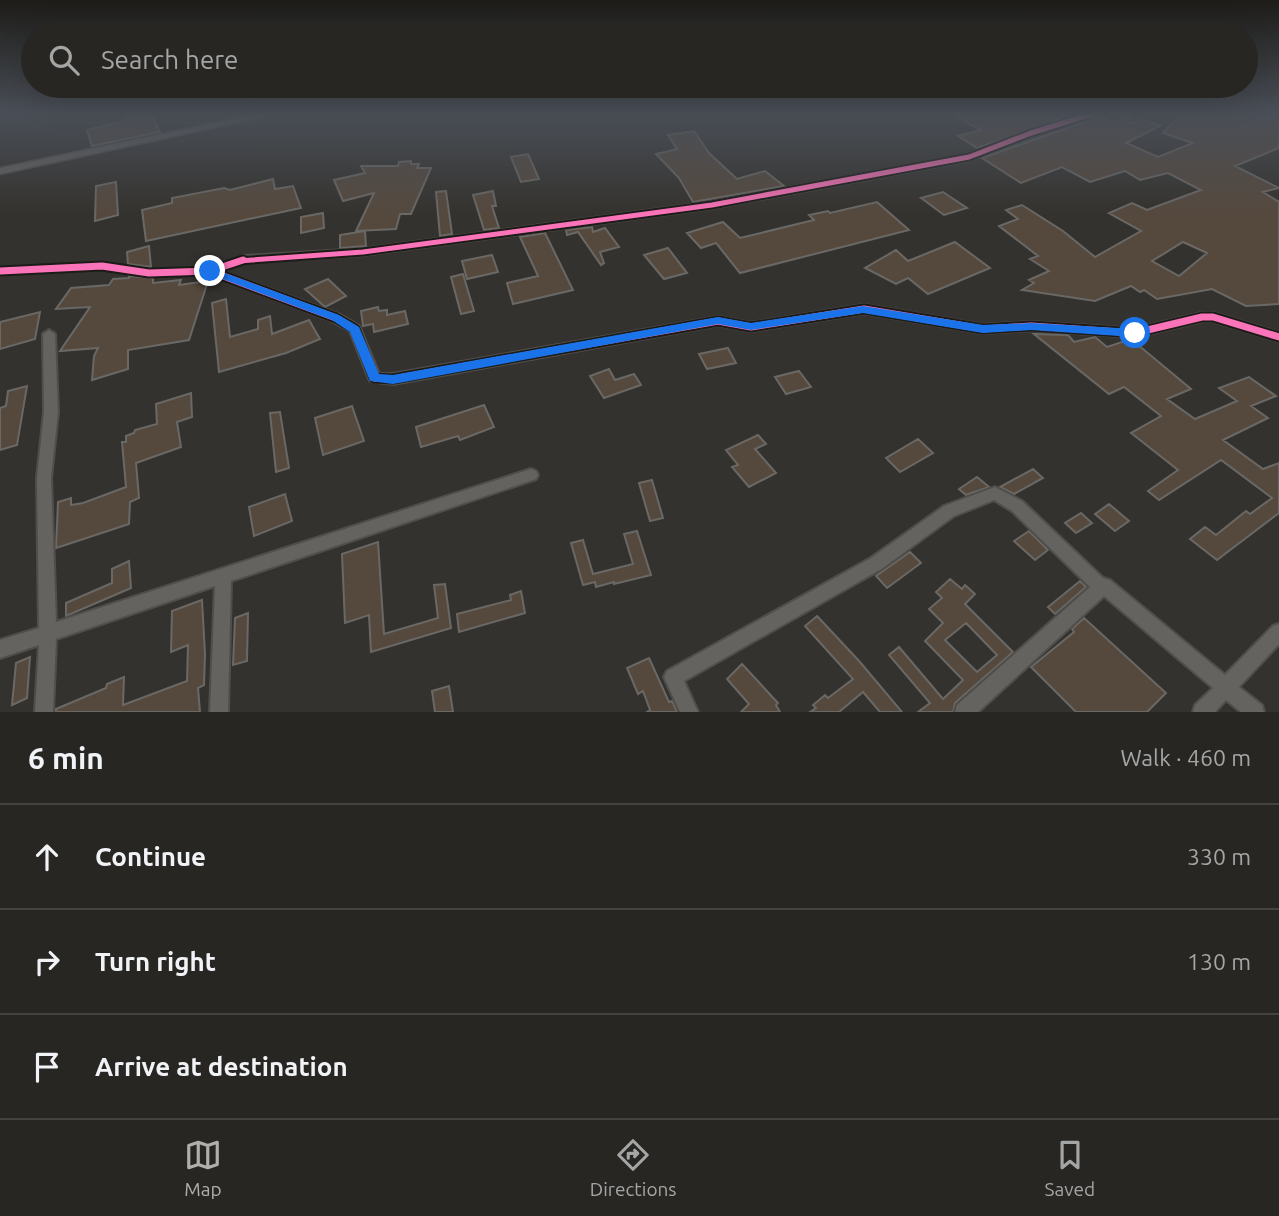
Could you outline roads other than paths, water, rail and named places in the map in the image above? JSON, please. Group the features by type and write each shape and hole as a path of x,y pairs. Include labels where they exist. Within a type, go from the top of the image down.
{"street":[{"path":"0,171 113,147"},
{"path":"0,271 102,266 149,273 210,271 245,259 363,252 712,205 969,157 994,147"},
{"path":"210,271 355,329 374,378 393,379 718,321 751,327 863,309 983,329 1031,326 1135,333 1202,317 1213,317 1279,337"},
{"path":"44,712 48,632 44,478 51,412 49,334"},
{"path":"0,649 531,475"},
{"path":"689,712 673,677 877,563 949,511 995,494 1017,506 1102,587"},
{"path":"219,712 223,575"},
{"path":"964,712 1104,585 1255,712"},
{"path":"1202,712 1279,632"}]}
